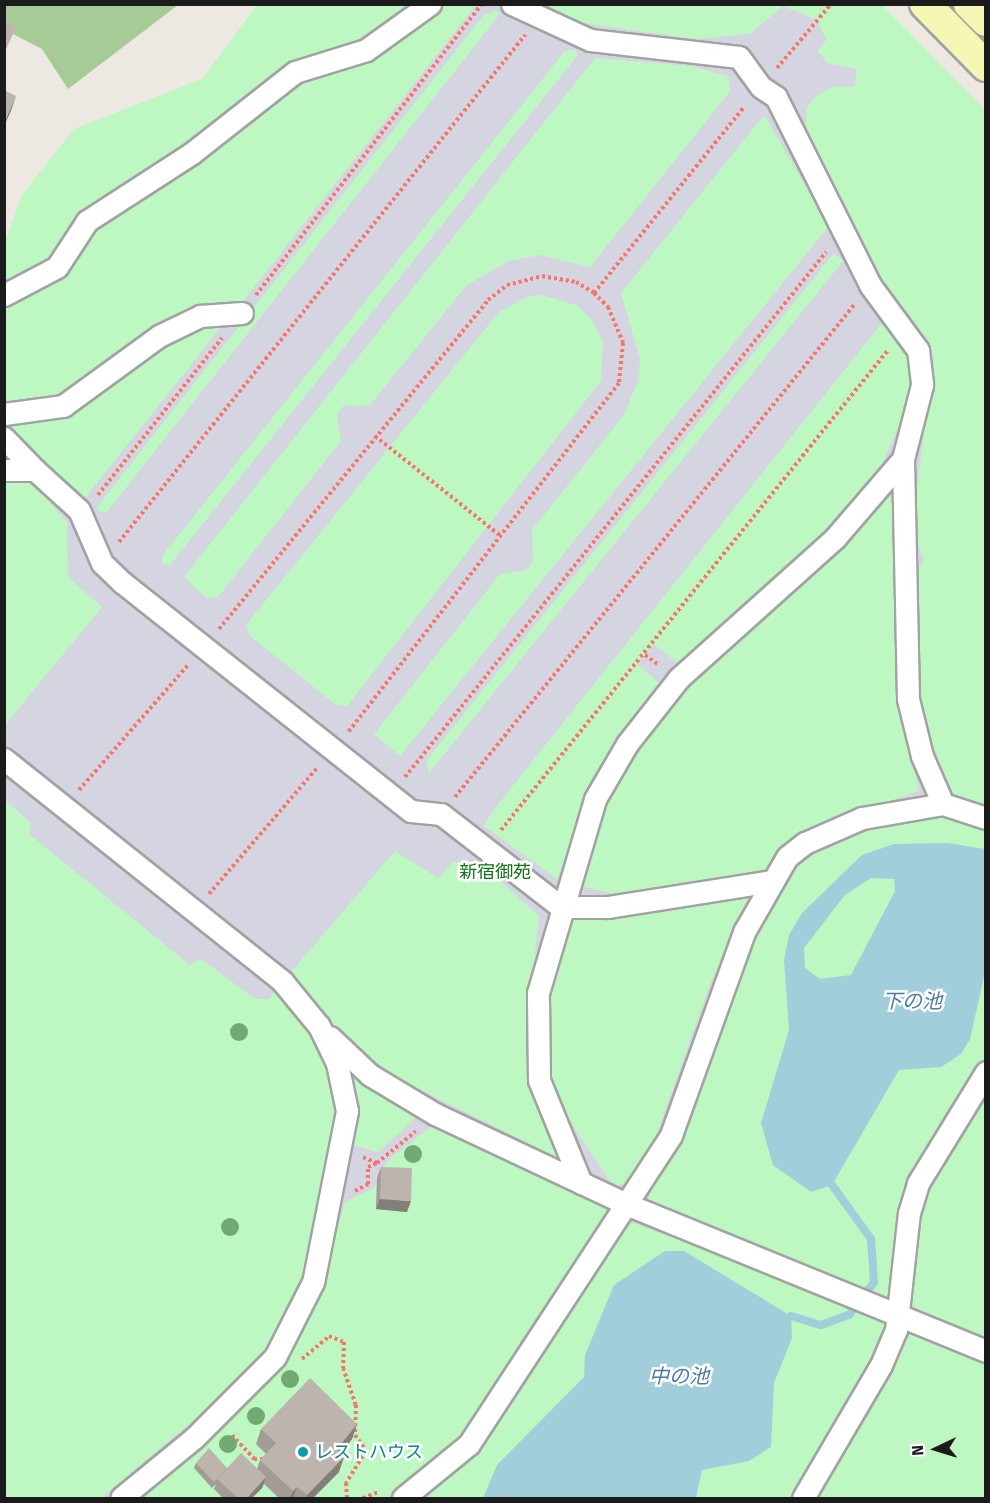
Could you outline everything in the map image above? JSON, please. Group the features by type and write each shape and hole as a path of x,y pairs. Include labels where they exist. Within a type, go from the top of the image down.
{"main road":[{"path":"925,4 986,66"},
{"path":"969,4 986,21"}],"street":[{"path":"4,295 57,267 87,221 192,153 295,72 366,50 430,4"},
{"path":"512,4 537,20 590,40 739,57 761,87 776,97 870,285 918,350 922,385 903,459 908,699 922,756 943,804"},
{"path":"4,414 63,406 159,336 200,316 242,313"},
{"path":"4,438 35,470 80,510 102,564 411,811 441,814 561,907 608,907 772,880"},
{"path":"581,1183 539,1080 538,993 561,907 595,799 627,744 679,678 835,537 903,459"},
{"path":"4,470 35,470"},
{"path":"4,759 282,981 319,1026 370,1074 435,1114 626,1204 846,1290 898,1315 986,1351"},
{"path":"403,1498 469,1444 671,1135 740,941 772,880 805,843 862,818 943,804 978,816"},
{"path":"121,1498 216,1416 275,1357 313,1282 345,1120 337,1063 319,1026"},
{"path":"803,1498 881,1365 898,1315 909,1213 918,1182 986,1072"}],"path":[{"path":"80,510 93,502 482,4"},
{"path":"594,293 831,4"},
{"path":"102,564 537,20"},
{"path":"390,794 842,232"},
{"path":"65,807 204,647 488,300 507,285 525,278 561,277 594,293 618,326 624,363 619,383 502,537 333,750 194,911"},
{"path":"441,814 870,285"},
{"path":"486,849 903,331"},
{"path":"375,436 502,537"},
{"path":"377,1163 435,1114"},
{"path":"275,1357 293,1366 329,1336 342,1337 343,1368 356,1405 355,1435 366,1452 346,1483 347,1498"},
{"path":"216,1416 254,1459"},
{"path":"248,1464 254,1459 271,1458"}],"green space":[{"path":"4,5 178,5 68,89 42,49 5,30"},
{"name":"新宿御苑","path":"257,5 882,5 985,110 985,1498 5,1498 4,245 22,195 74,129 202,79"}],"shaded area":[{"path":"476,5 533,5 569,21 695,39 750,34 783,6 817,20 826,40 818,51 827,63 857,69 855,86 829,88 814,98 807,108 804,140 886,288 934,358 912,524 924,562 913,573 915,679 940,782 947,793 985,806 985,828 941,816 901,818 852,833 796,864 761,919 734,976 647,1202 892,1299 901,1215 911,1179 985,1060 985,1083 921,1185 906,1303 985,1340 985,1364 908,1330 903,1332 810,1498 795,1498 869,1373 889,1323 780,1276 625,1220 477,1444 433,1488 415,1498 388,1498 467,1436 534,1321 614,1212 612,1205 434,1124 386,1162 374,1188 345,1202 311,1313 282,1360 229,1417 133,1498 101,1498 231,1389 271,1343 303,1282 322,1222 336,1116 328,1070 312,1036 276,990 269,999 255,999 200,958 190,965 29,834 31,823 5,800 5,725 102,607 68,577 67,522 30,480 5,478 4,425 85,498 222,326 219,320 200,322 165,338 92,397 62,412 5,423 5,409 57,401 86,386 165,323 196,310 240,305","holes":["497,10 500,14 106,513 100,512 97,507 483,16","575,49 578,55 170,565 161,564 163,555 564,52","595,58 691,66 728,76 731,90 590,267 540,255 509,261 467,285 370,405 343,406 337,414 341,441 218,597 206,598 184,577","764,115 829,226 400,756 374,734 500,574 526,570 533,561 532,530 624,415 638,380 640,359 621,293","833,254 844,260 429,773 426,761","543,295 578,306 593,321 603,342 601,381 347,706 336,705 249,635 246,625 498,313 526,297","881,324 890,326 908,350 913,376 909,401 878,474 784,573 719,625 680,665 654,644 637,664 659,683 585,801 557,879 484,826 492,812","888,488 897,491 893,520 900,702 919,791 806,829 783,846 770,869 619,895 581,886 594,832 618,778 663,708 737,635 790,593","395,851 438,878 455,861 477,881 486,868 539,916 526,1037 534,1099 564,1161 395,1077 336,1030 291,972","752,895 710,984 654,1142 633,1180 614,1187 552,1095 544,1027 559,931 570,919 606,919","352,1070 417,1117 378,1152 353,1145 355,1107 347,1073"]}],"water":[{"name":"下の池","path":"948,843 985,849 985,972 970,1039 961,1054 941,1067 899,1070 832,1185 811,1192 773,1165 761,1123 789,1030 784,960 789,935 802,913 862,855 894,844","holes":["871,878 894,879 895,891 851,975 820,979 805,968 804,948 845,895"]},
{"name":"中の池","path":"665,1251 684,1251 791,1316 792,1338 774,1383 771,1447 749,1461 702,1470 696,1498 483,1498 497,1465 584,1377 585,1355 614,1285"}],"building":[{"path":"4,22 16,27 4,54"},
{"path":"4,90 16,96 4,123"},
{"path":"381,1167 412,1168 411,1201 380,1199"},
{"name":"レストハウス","path":"310,1378 357,1424 337,1449 344,1457 307,1495 297,1487 293,1491 260,1460 276,1443 261,1429"},
{"path":"209,1448 227,1468 214,1482 196,1463"},
{"path":"241,1453 266,1477 247,1498 238,1498 217,1479"}],"waterway":[{"path":"791,1316 821,1325 849,1315 874,1282 871,1239 832,1185"}],"place":[{"name":"レストハウス","path":"303,1452"}]}
